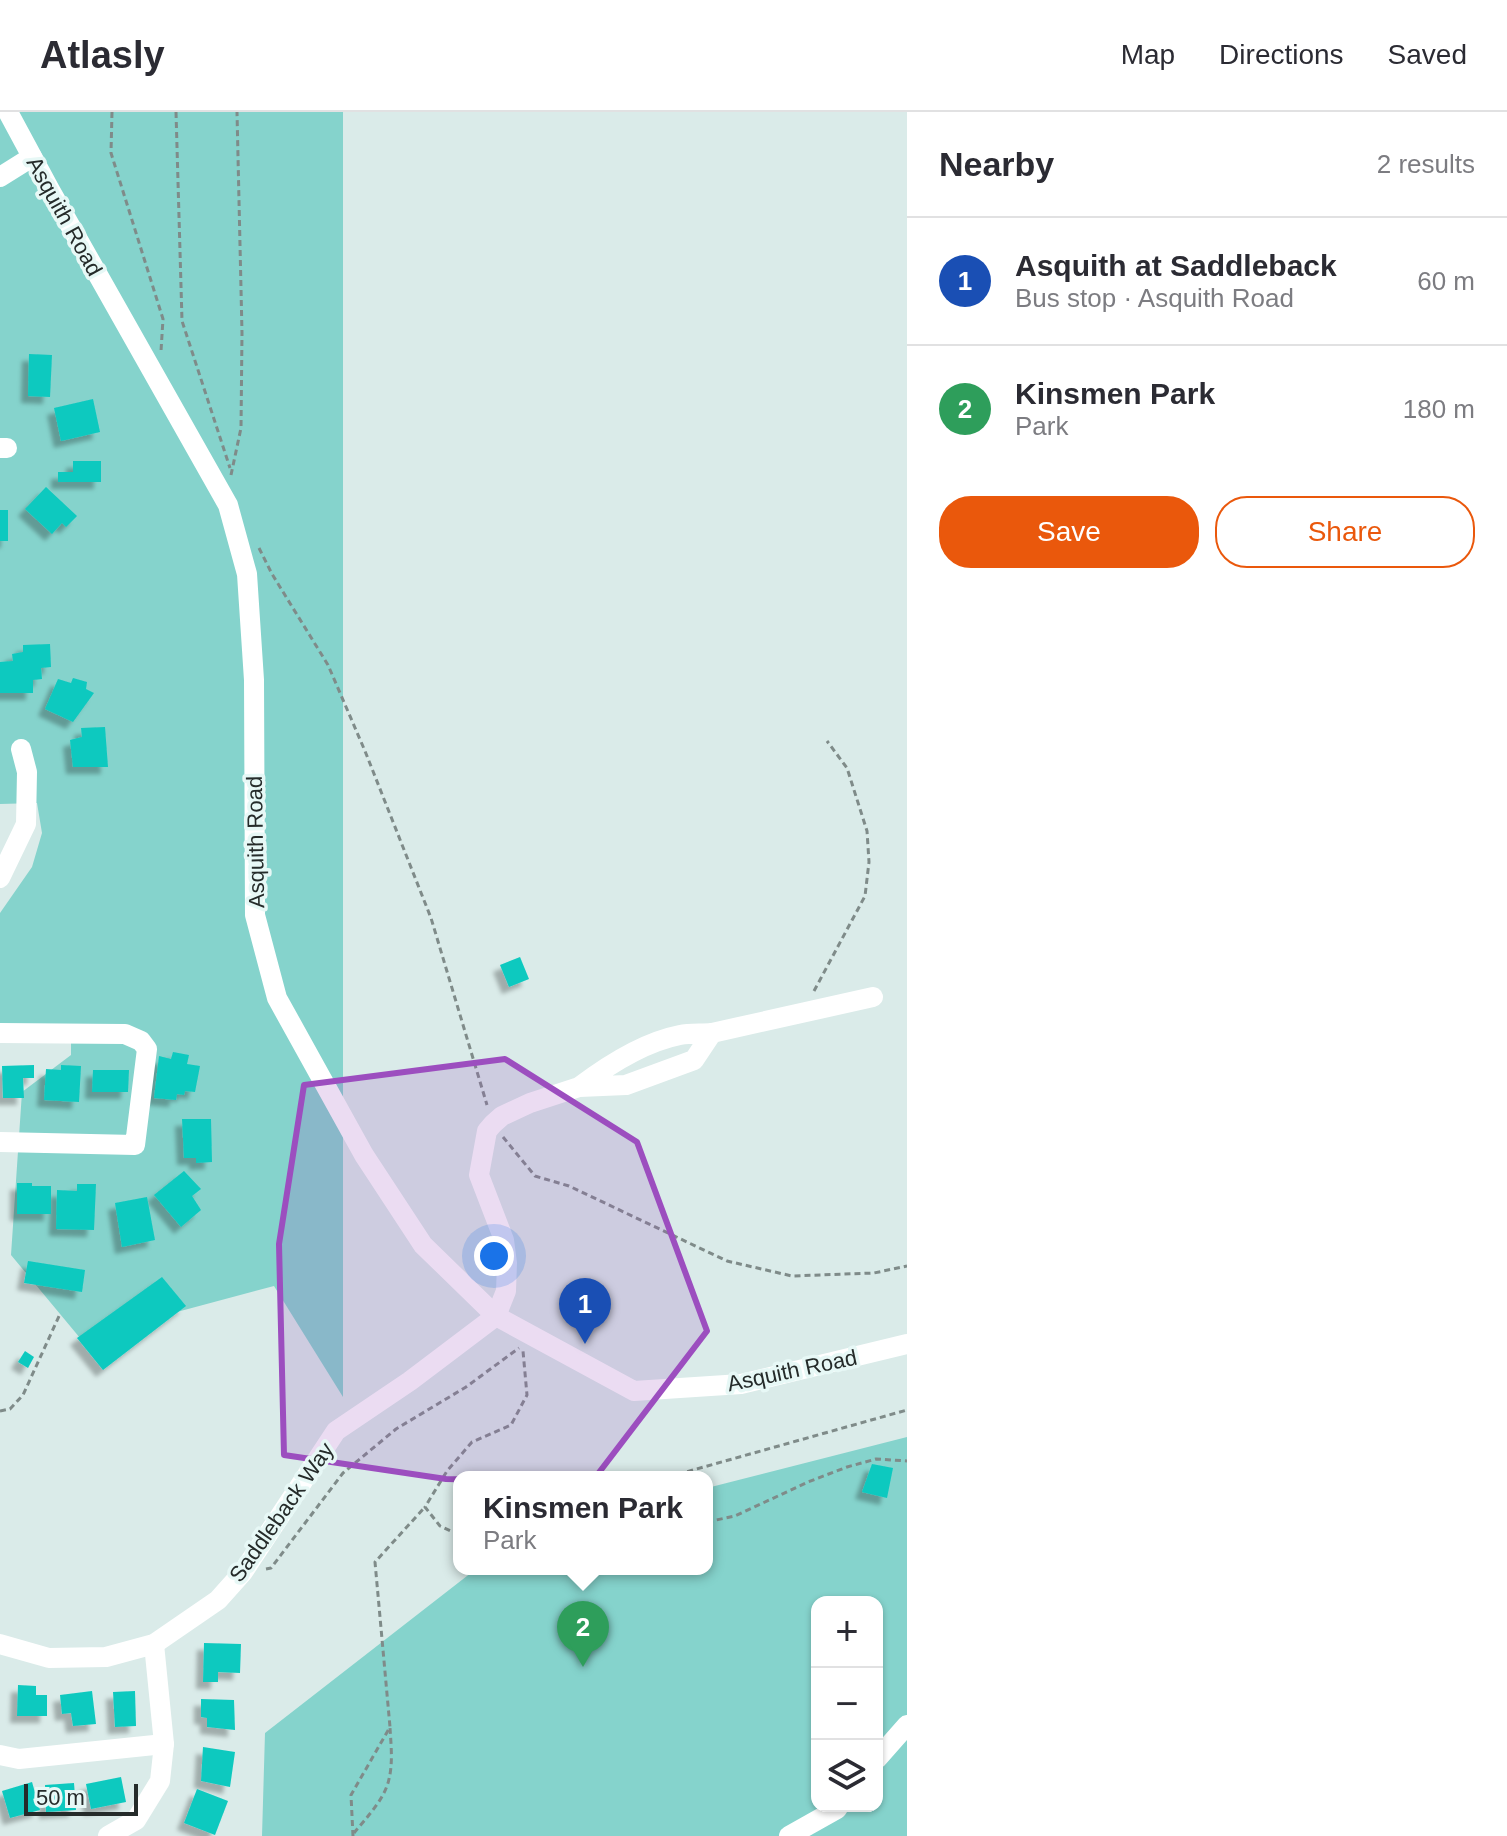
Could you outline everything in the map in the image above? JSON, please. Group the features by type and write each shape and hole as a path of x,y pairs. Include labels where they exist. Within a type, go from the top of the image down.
{"street":[{"name":"Asquith Road","path":"8,112 228,505 247,574 253,665 255,915 277,998 364,1155 423,1245 496,1316 634,1391 741,1384 907,1344"},
{"path":"0,177 32,157"},
{"path":"0,878 26,824 27,772 21,749"},
{"path":"579,1087 611,1063 681,1034 712,1033 873,997"},
{"path":"0,1033 125,1034 141,1041 147,1049 135,1145 0,1142"},
{"path":"496,1316 506,1291 507,1263 504,1240 479,1175 487,1131 502,1116 530,1103 579,1087 626,1085 694,1060 712,1033"},
{"name":"Saddleback Way","path":"0,1644 49,1658 106,1657 154,1644 218,1600 243,1572 336,1431 410,1381 496,1316"},
{"path":"108,1836 136,1820 160,1781 164,1744 154,1644"},
{"path":"883,1752 907,1725"},
{"path":"0,1755 19,1759 164,1744"},
{"path":"789,1836 832,1812"}],"path":[{"path":"112,112 111,153 163,319 161,351"},
{"path":"176,112 182,321 232,472"},
{"path":"228,505 241,428 237,112"},
{"path":"253,537 328,665 365,751 431,918 493,1124 535,1176 569,1186 727,1261 792,1276 874,1273 907,1266"},
{"path":"804,1013 865,896 869,862 867,831 847,768 827,741"},
{"path":"0,1411 10,1409 23,1395 60,1314"},
{"path":"243,1572 271,1568 343,1473 396,1429 466,1387 522,1346 527,1395 511,1425 472,1442 447,1471 425,1507 375,1562 392,1746 389,1782 377,1804 352,1836"},
{"path":"689,1471 907,1410"},
{"path":"713,1521 735,1516 847,1467 876,1459 907,1461"},
{"path":"425,1507 440,1526 453,1532"},
{"path":"352,1836 351,1795 390,1727"}],"highlighted area":[{"path":"505,1059 637,1142 707,1331 591,1483 446,1479 284,1455 279,1244 304,1085"}],"shaded area":[{"path":"0,112 343,112 343,1397 274,1286 80,1338 11,1255 22,1092 71,1055 71,1043 0,1025 0,913 32,867 42,833 37,803 0,804"},
{"path":"907,1437 907,1836 262,1836 265,1733 468,1575 713,1575 713,1486"}],"building":[{"path":"29,354 52,355 50,397 28,396"},
{"path":"93,399 100,432 61,441 54,408"},
{"path":"73,461 101,461 101,482 58,482 58,472 73,472"},
{"path":"46,487 77,516 66,527 62,523 52,534 25,509"},
{"path":"0,510 8,510 8,541 0,541"},
{"path":"50,644 51,667 41,668 42,679 33,680 33,693 0,693 0,662 13,661 12,654 23,652 23,645"},
{"path":"73,678 87,682 86,689 94,693 73,722 45,709 58,679 71,683"},
{"path":"105,727 108,767 73,767 70,740 82,737 81,728"},
{"path":"520,957 529,979 509,987 500,965"},
{"path":"173,1052 189,1055 187,1064 200,1066 195,1092 177,1094 176,1100 154,1098 159,1056 171,1059"},
{"path":"34,1065 34,1078 23,1078 24,1098 3,1098 2,1066"},
{"path":"61,1065 81,1066 79,1102 44,1100 46,1069 61,1070"},
{"path":"93,1070 129,1070 128,1092 92,1092"},
{"path":"182,1119 211,1119 212,1162 196,1163 196,1158 184,1158"},
{"path":"184,1171 201,1189 192,1196 201,1210 181,1227 154,1195"},
{"path":"17,1183 51,1186 51,1214 17,1214"},
{"path":"77,1184 96,1184 94,1230 56,1229 57,1190 77,1191"},
{"path":"147,1197 155,1240 122,1247 115,1203"},
{"path":"28,1261 85,1270 82,1292 24,1283"},
{"path":"162,1277 186,1306 103,1370 77,1338"},
{"path":"25,1351 34,1357 28,1368 18,1362"},
{"path":"872,1464 893,1468 887,1498 862,1492"},
{"path":"204,1643 241,1644 240,1673 218,1672 218,1682 203,1682"},
{"path":"18,1685 36,1686 36,1695 47,1695 47,1716 17,1716"},
{"path":"92,1691 96,1724 73,1726 71,1713 62,1714 60,1695"},
{"path":"135,1691 136,1726 115,1727 113,1692"},
{"path":"201,1699 234,1700 235,1730 207,1727 207,1718 201,1717"},
{"path":"203,1747 235,1752 230,1787 201,1781"},
{"path":"121,1777 126,1802 91,1809 86,1784"},
{"path":"32,1782 40,1810 10,1818 2,1791"},
{"path":"74,1783 76,1810 46,1812 45,1785"},
{"path":"197,1789 228,1801 215,1835 184,1823"}],"place":[{"name":"Asquith at Saddleback","path":"585,1344"},
{"name":"Kinsmen Park","path":"583,1667"}]}
